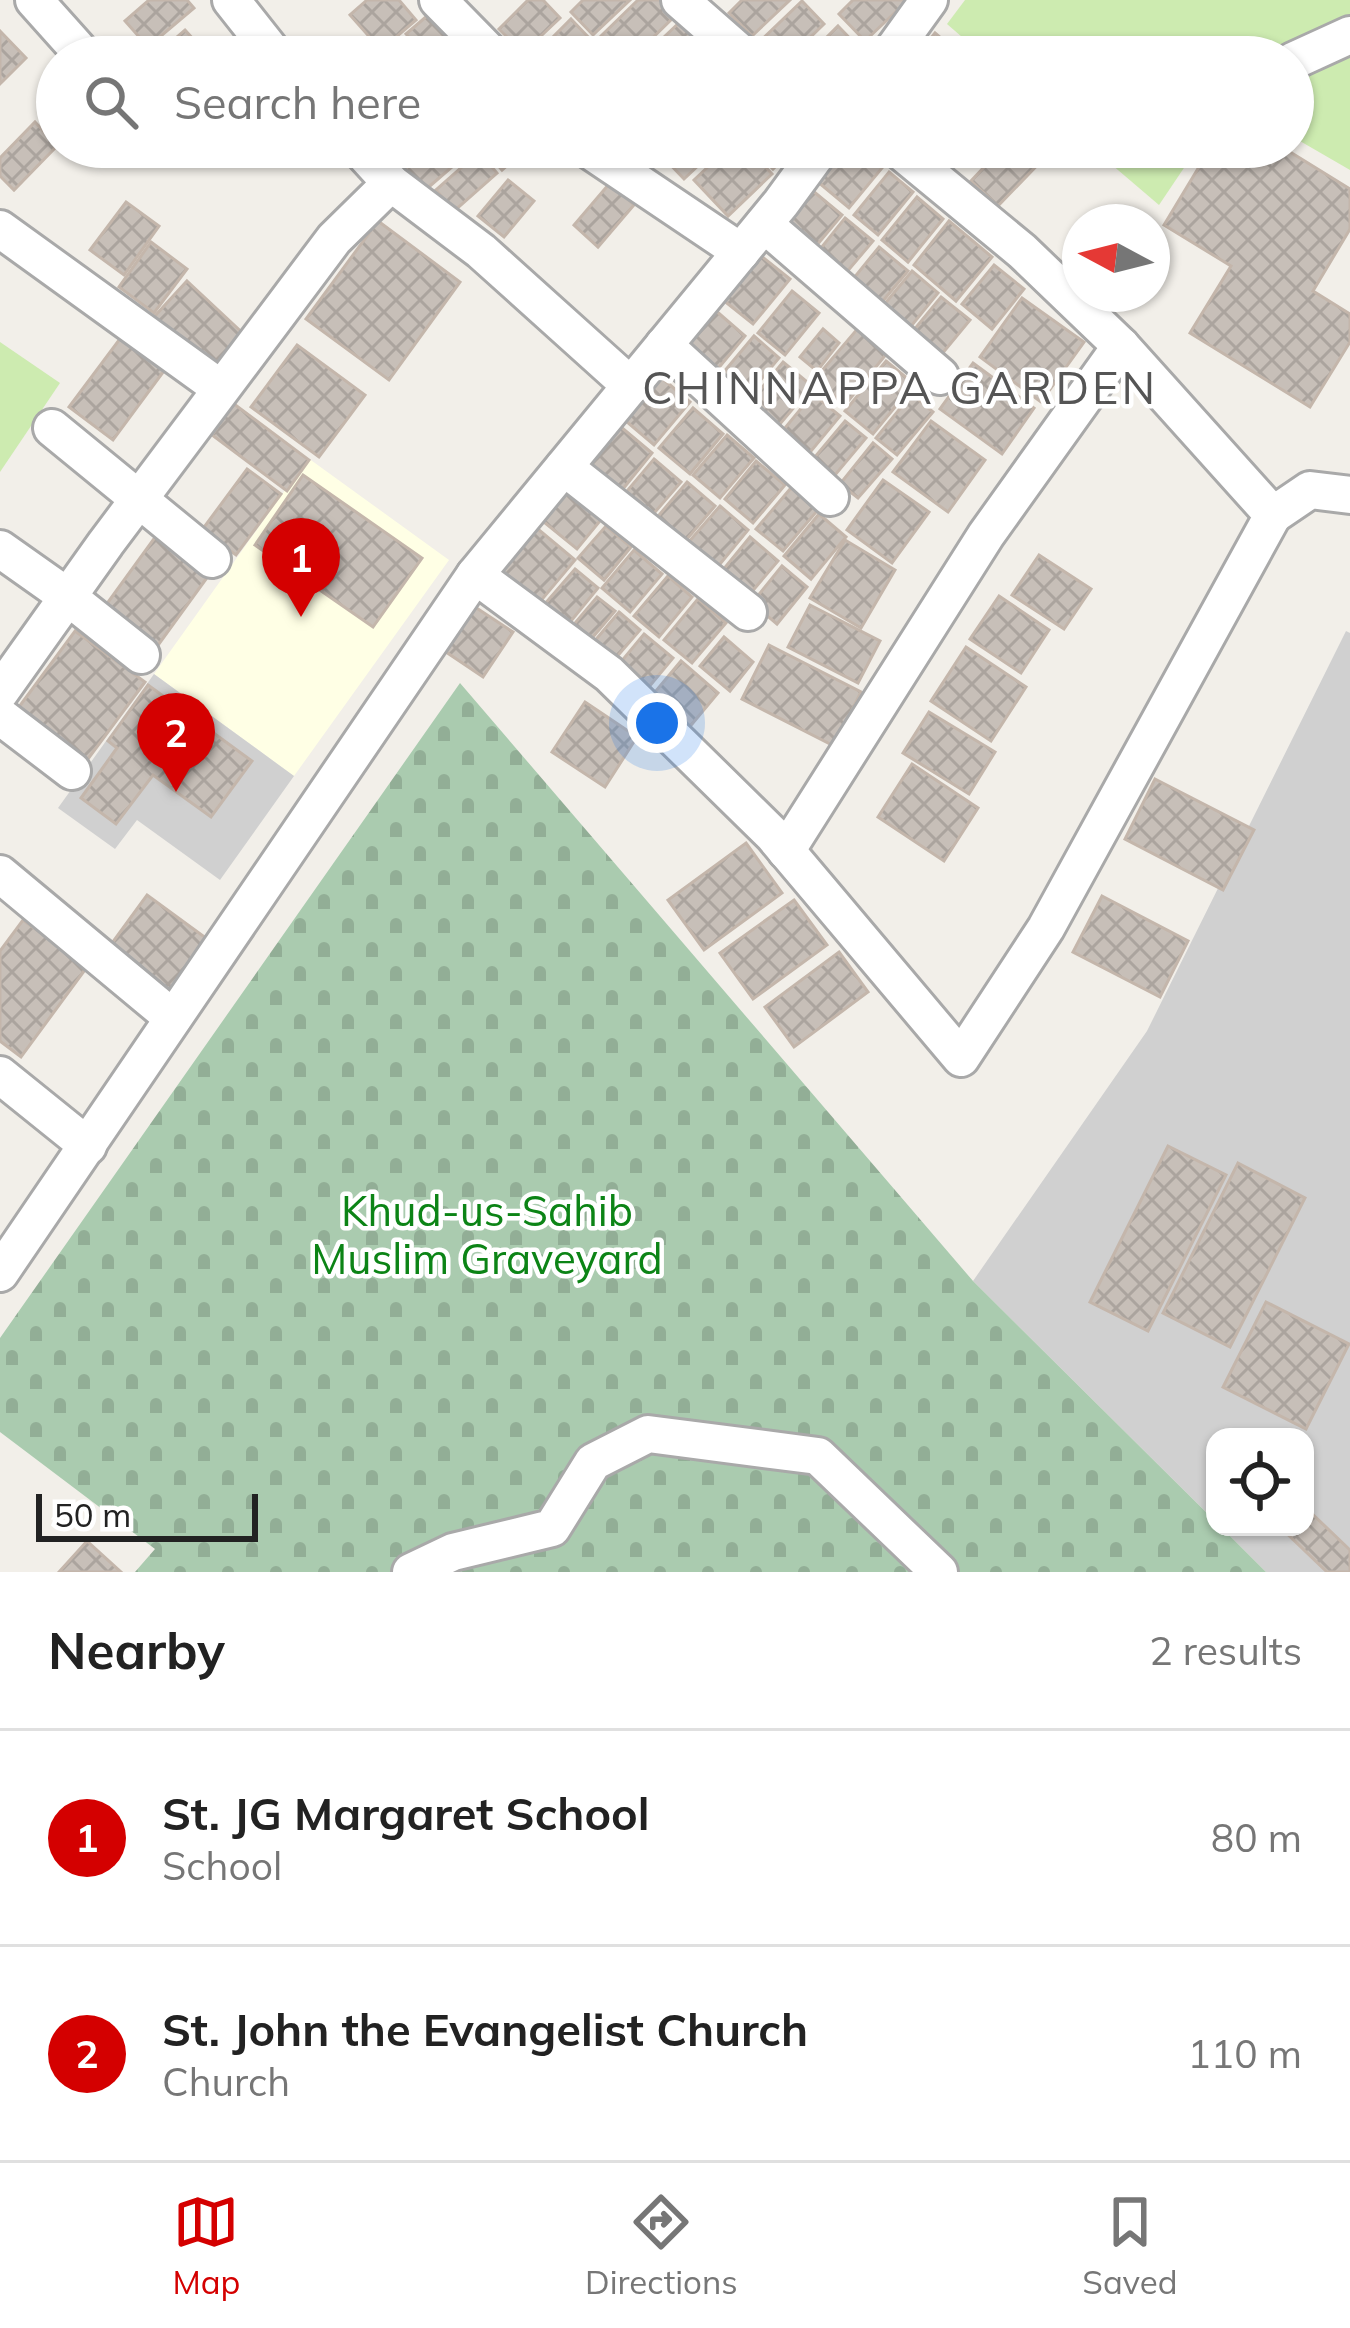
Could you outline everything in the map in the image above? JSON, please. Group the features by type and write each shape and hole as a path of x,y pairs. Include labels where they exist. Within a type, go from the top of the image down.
{"street":[{"path":"34,0 67,36"},
{"path":"231,0 259,36"},
{"path":"438,0 473,36"},
{"path":"680,0 721,36"},
{"path":"903,36 929,0"},
{"path":"1314,51 1350,35"},
{"path":"377,168 481,251 631,386"},
{"path":"624,168 752,238 940,376"},
{"path":"6,1252 88,1146 475,575 806,168"},
{"path":"921,168 1022,251 1121,346 1273,515"},
{"path":"0,692 334,239 391,183"},
{"path":"0,229 220,388"},
{"path":"664,345 830,497"},
{"path":"786,851 986,535 1121,346"},
{"path":"52,428 212,559"},
{"path":"564,467 748,612"},
{"path":"475,575 608,674 786,851 961,1058 1046,928 1273,515 1310,490 1350,495"},
{"path":"0,549 140,655"},
{"path":"0,716 72,771"},
{"path":"0,874 173,1018"},
{"path":"0,1075 88,1146"},
{"path":"411,1572 453,1552 552,1528 592,1462 648,1434 818,1456 939,1572"}],"shaded area":[{"path":"308,458 449,560 294,776 154,674"},
{"path":"1346,631 1350,633 1350,1572 1266,1572 1230,1536 1314,1536 1314,1428 1206,1428 1206,1512 973,1281 1147,1031"},
{"path":"154,674 294,776 220,880 137,820 115,849 58,808"}],"green space":[{"path":"965,0 1350,0 1350,170 1314,149 1314,36 961,36 947,24"},
{"path":"1116,168 1184,168 1158,204"},
{"path":"0,342 60,383 0,472"},
{"name":"Khud-us-Sahib Muslim Graveyard","path":"460,683 973,1281 1206,1512 1206,1536 1230,1536 1266,1572 135,1572 155,1549 0,1432 0,1338"}],"building":[{"path":"149,0 187,0 194,8 161,36 138,36 125,21"},
{"path":"367,0 399,0 416,20 397,36 369,36 350,15"},
{"path":"528,0 543,0 560,18 541,36 506,36 499,29"},
{"path":"583,0 630,0 593,35 571,12"},
{"path":"638,0 663,0 677,14 654,36 601,36"},
{"path":"742,0 790,0 752,36 729,13"},
{"path":"853,0 905,3 870,36 860,36 839,14"},
{"path":"802,1 824,24 812,36 765,36"},
{"path":"435,9 458,36 408,36"},
{"path":"684,18 701,36 665,36"},
{"path":"571,19 587,36 554,36"},
{"path":"838,26 848,36 828,36"},
{"path":"0,31 26,58 0,84"},
{"path":"35,122 36,167 14,190 0,176 0,158"},
{"path":"1314,167 1350,189 1350,229 1313,291 1350,314 1350,342 1310,407 1190,333 1231,266 1170,229 1170,215 1198,168"},
{"path":"406,168 451,168 423,192"},
{"path":"461,168 493,168 497,173 454,211 436,190"},
{"path":"674,168 696,168 684,179"},
{"path":"707,168 766,168 772,174 728,216 694,180"},
{"path":"830,168 882,168 849,208 818,182"},
{"path":"983,168 1035,168 998,206 971,181"},
{"path":"889,172 913,192 878,235 854,215"},
{"path":"508,180 534,201 504,237 478,216"},
{"path":"610,183 634,205 598,247 574,225"},
{"path":"813,191 842,215 812,251 783,227"},
{"path":"917,197 943,219 908,262 882,240"},
{"path":"126,202 159,226 124,275 90,250"},
{"path":"845,218 873,241 840,280 813,258"},
{"path":"378,221 460,282 389,380 306,319"},
{"path":"949,221 992,257 956,301 914,265"},
{"path":"151,242 187,269 154,313 119,287"},
{"path":"879,247 908,271 877,308 849,284"},
{"path":"755,251 790,279 753,324 718,296"},
{"path":"994,265 1024,289 992,329 962,304"},
{"path":"912,271 938,293 904,335 877,313"},
{"path":"187,281 248,338 215,374 154,317"},
{"path":"792,291 819,313 785,355 758,333"},
{"path":"941,297 970,320 936,361 908,337"},
{"path":"1022,298 1084,342 1041,402 980,357"},
{"path":"715,310 745,336 716,371 686,345"},
{"path":"859,327 888,352 845,405 814,380"},
{"path":"128,328 172,360 113,440 69,407"},
{"path":"823,329 839,343 817,371 800,357"},
{"path":"754,336 779,358 742,402 717,380"},
{"path":"297,345 365,395 319,457 251,407"},
{"path":"886,361 914,384 873,434 845,411"},
{"path":"783,362 812,386 775,430 747,406"},
{"path":"973,363 1034,408 1002,454 940,409"},
{"path":"656,373 690,402 654,445 620,416"},
{"path":"813,394 840,416 807,456 780,434"},
{"path":"912,394 933,412 897,455 876,438"},
{"path":"234,404 309,460 287,491 212,435"},
{"path":"693,408 723,434 690,474 659,448"},
{"path":"845,421 866,438 830,481 809,464"},
{"path":"931,421 985,460 948,512 893,472"},
{"path":"615,422 652,453 618,495 580,463"},
{"path":"727,435 754,458 720,498 693,475"},
{"path":"873,443 892,459 858,498 840,484"},
{"path":"654,459 681,482 649,519 622,497"},
{"path":"756,461 785,485 753,523 725,499"},
{"path":"247,469 281,494 236,555 202,530"},
{"path":"303,475 422,558 373,627 255,545"},
{"path":"883,480 929,512 892,563 847,530"},
{"path":"687,482 715,506 682,545 654,521"},
{"path":"567,485 604,516 577,549 539,518"},
{"path":"791,488 817,511 783,551 756,529"},
{"path":"720,506 748,530 715,570 686,545"},
{"path":"819,514 846,537 811,579 784,556"},
{"path":"533,525 575,560 539,603 497,568"},
{"path":"606,526 631,547 604,580 578,558"},
{"path":"161,529 214,568 151,655 98,616"},
{"path":"750,537 778,561 749,595 722,571"},
{"path":"845,540 895,570 861,628 810,598"},
{"path":"634,550 662,574 630,612 602,588"},
{"path":"1039,555 1091,589 1064,629 1012,595"},
{"path":"782,566 807,587 777,624 752,603"},
{"path":"575,569 598,588 567,626 543,606"},
{"path":"668,576 692,597 659,637 634,616"},
{"path":"999,596 1049,630 1021,673 970,639"},
{"path":"597,597 615,611 587,644 570,629"},
{"path":"698,599 726,623 692,663 664,640"},
{"path":"810,605 880,641 858,683 788,647"},
{"path":"475,607 513,632 483,677 446,652"},
{"path":"619,612 640,630 608,667 587,650"},
{"path":"75,631 145,682 85,763 16,711"},
{"path":"644,634 673,658 643,694 615,669"},
{"path":"724,637 753,662 730,691 700,666"},
{"path":"769,645 861,692 834,746 742,699"},
{"path":"966,647 1026,687 991,741 931,701"},
{"path":"681,661 718,693 687,730 650,698"},
{"path":"148,685 252,761 211,817 153,775 116,824 81,798 117,748 108,741"},
{"path":"585,702 637,737 605,787 552,752"},
{"path":"929,712 995,752 969,794 903,753"},
{"path":"912,764 978,808 944,861 878,817"},
{"path":"1155,779 1254,830 1223,890 1125,839"},
{"path":"746,843 782,893 704,950 668,900"},
{"path":"147,895 210,941 170,996 107,950"},
{"path":"1102,896 1188,941 1160,997 1073,952"},
{"path":"794,900 827,945 753,999 720,953"},
{"path":"23,920 87,967 21,1057 0,1041 0,951"},
{"path":"839,952 868,992 794,1047 765,1007"},
{"path":"1168,1146 1226,1175 1148,1331 1090,1302"},
{"path":"1238,1163 1305,1198 1230,1347 1163,1313"},
{"path":"1266,1302 1349,1344 1307,1428 1223,1387"},
{"path":"1314,1516 1350,1550 1350,1572 1327,1572 1289,1536 1314,1536"},
{"path":"87,1541 121,1572 59,1572"}],"place":[{"name":"St. JG Margaret School","path":"301,617"},
{"name":"St. John the Evangelist Church","path":"176,792"}],"district":[{"name":"CHINNAPPA GARDEN","path":"900,387"}]}
